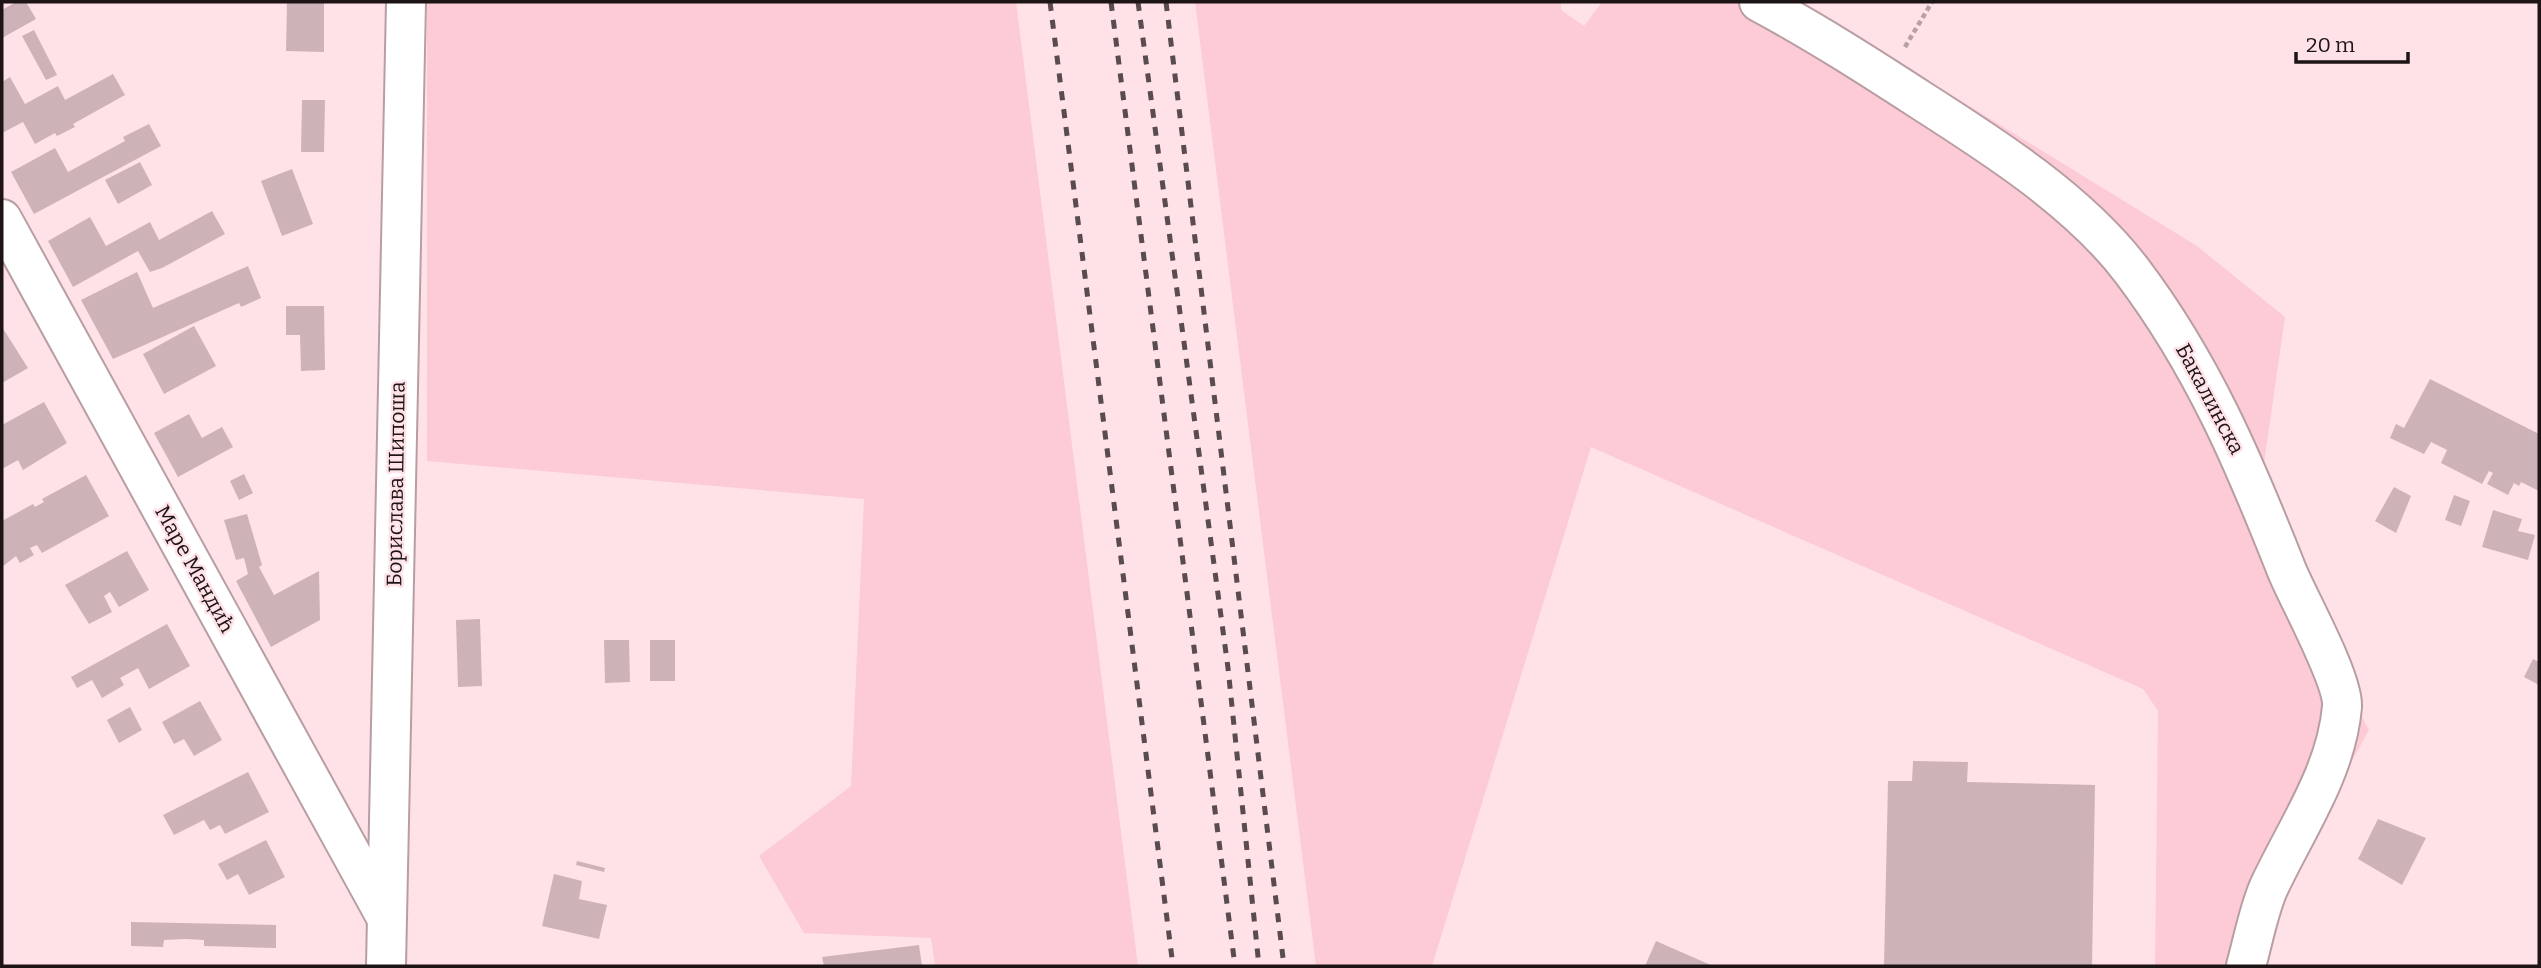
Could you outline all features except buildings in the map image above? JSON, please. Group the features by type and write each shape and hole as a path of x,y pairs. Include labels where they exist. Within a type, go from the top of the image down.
{"street":[{"name":"Борислава Шипоша","path":"386,966 406,2"},
{"name":"Бакалинска","path":"1759,2 1816,33 1976,135 2063,199 2130,268 2182,344 2239,449 2291,582 2327,657 2343,704 2334,746 2311,809 2267,891 2246,966"},
{"name":"Маре Мандић","path":"2,219 387,919"}],"path":[{"path":"1887,78 1932,2"}],"shaded area":[{"path":"427,2 1016,2 1138,966 935,966 931,938 804,933 759,856 851,786 864,499 427,461"},
{"path":"1195,2 1561,2 1561,10 1584,26 1602,2 1800,2 2197,246 2285,317 2261,484 2317,634 2369,730 2299,857 2264,966 2155,966 2158,711 2143,689 1591,447 1432,966 1316,966"}],"railway":[{"path":"1050,2 1173,966"},
{"path":"1111,2 1235,966"},
{"path":"1138,2 1228,668 1259,966"},
{"path":"1166,2 1284,966"}]}
